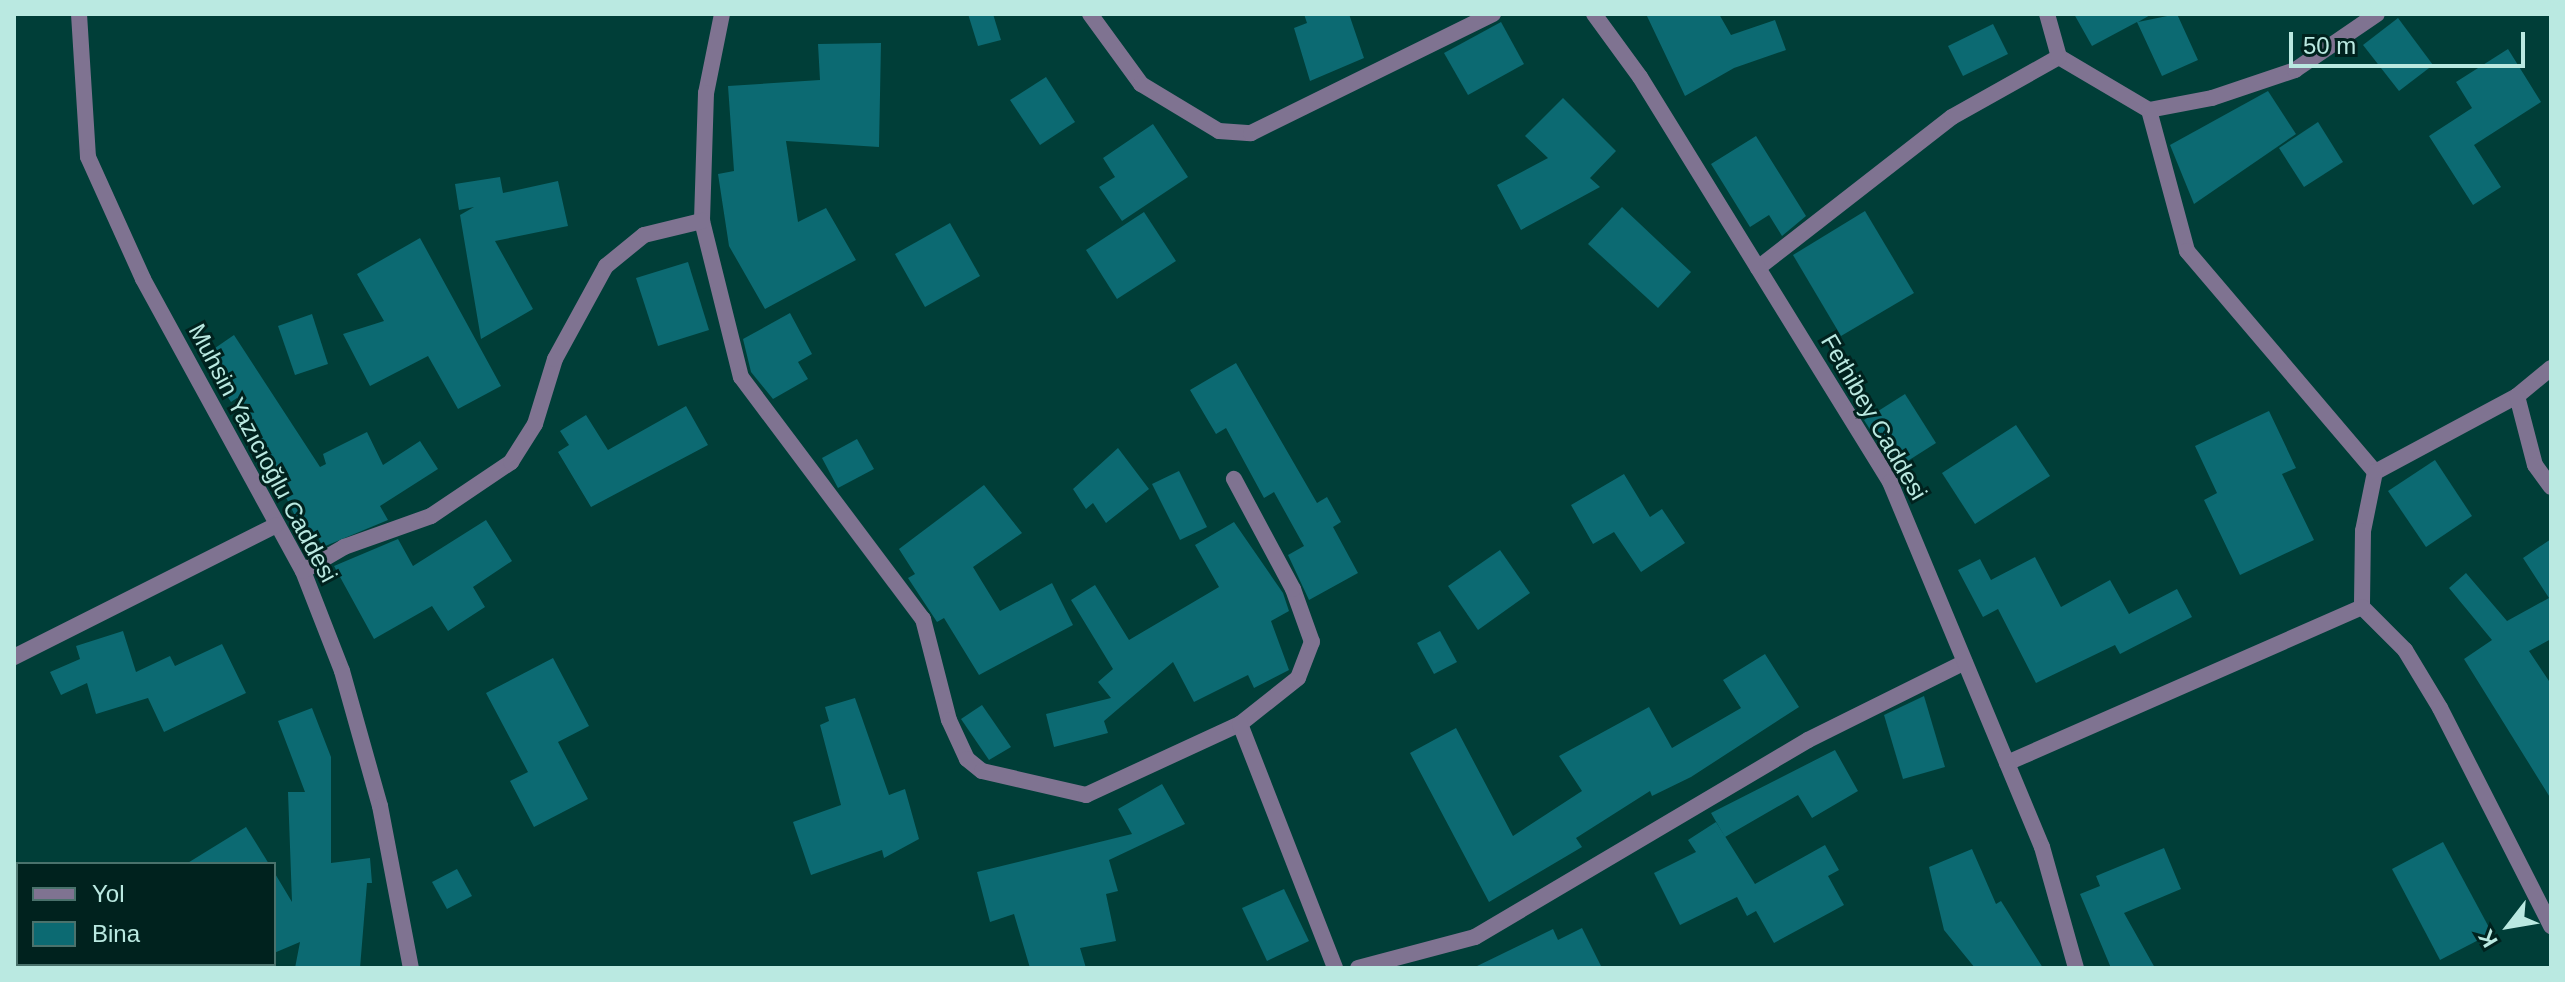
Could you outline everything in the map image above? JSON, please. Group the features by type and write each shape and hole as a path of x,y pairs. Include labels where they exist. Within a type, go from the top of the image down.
{"street":[{"name":"Muhsin Yazıcıoğlu Caddesi","path":"79,14 88,157 143,279 303,571 342,671 380,806 411,968"},
{"path":"722,14 706,93 702,221 741,377 923,619 949,720 967,759 982,771 1086,795 1240,724 1298,678 1312,642 1293,589 1234,479"},
{"path":"1090,14 1141,84 1219,131 1251,133 1493,14"},
{"name":"Fethibey Caddesi","path":"1594,14 1758,268 1890,482 2042,847 2075,968"},
{"path":"2047,14 2059,57 2149,110 2212,98 2295,70 2377,14"},
{"path":"1758,268 1952,117 2059,57"},
{"path":"2149,110 2187,251 2375,472"},
{"path":"303,571 344,547 431,516 511,462 535,424 555,359 606,266 644,235 702,221"},
{"path":"2375,472 2517,396 2551,368"},
{"path":"2517,396 2535,465 2551,487"},
{"path":"2375,472 2363,531 2362,607 2405,650 2440,708 2551,926"},
{"path":"14,657 276,525"},
{"path":"2007,763 2362,607"},
{"path":"1358,968 1475,937 1808,740 1965,662"},
{"path":"1240,724 1335,968"}],"building":[{"path":"968,14 993,14 1001,40 978,46"},
{"path":"1304,14 1349,14 1364,58 1310,81 1294,28 1307,23"},
{"path":"1646,14 1719,14 1731,35 1775,20 1786,50 1734,68 1685,96"},
{"path":"2074,14 2152,14 2138,22 2177,14 2198,60 2162,76 2137,22 2092,46"},
{"path":"2398,18 2433,65 2399,91 2363,45"},
{"path":"1501,22 1524,64 1468,95 1444,53"},
{"path":"1993,24 2008,54 1963,76 1948,46"},
{"path":"881,43 879,147 786,141 798,222 826,208 856,260 765,309 729,246 718,174 734,171 728,86 820,80 818,44"},
{"path":"2508,49 2541,102 2474,145 2501,187 2473,205 2429,136 2472,108 2456,82"},
{"path":"1046,77 1075,122 1040,145 1010,100"},
{"path":"2268,91 2296,134 2194,204 2170,145"},
{"path":"1563,98 1616,151 1590,178 1600,187 1521,230 1497,185 1548,158 1525,136"},
{"path":"2318,122 2343,162 2304,187 2279,148"},
{"path":"1153,124 1188,177 1122,221 1099,187 1115,177 1103,158"},
{"path":"1756,136 1806,216 1782,236 1769,215 1750,227 1711,164"},
{"path":"500,177 503,193 558,181 568,226 495,241 533,309 481,339 460,215 474,207 459,210 455,184"},
{"path":"1622,207 1691,272 1658,308 1588,244"},
{"path":"1865,211 1914,293 1841,336 1793,255"},
{"path":"1144,212 1176,261 1117,299 1086,250"},
{"path":"950,223 980,276 925,307 895,254"},
{"path":"420,238 501,386 458,409 428,356 370,386 343,334 384,321 357,274"},
{"path":"688,262 709,330 658,346 636,278"},
{"path":"790,313 812,354 798,362 808,379 773,399 751,372 743,339"},
{"path":"312,314 328,364 295,375 278,326"},
{"path":"234,335 320,467 326,464 323,454 367,432 383,465 420,441 438,469 380,506 388,520 323,547 315,532 305,536 237,398 231,402 202,357"},
{"path":"1236,363 1317,503 1327,497 1341,522 1333,527 1358,573 1309,600 1288,555 1304,546 1274,492 1264,498 1226,428 1216,434 1190,390"},
{"path":"1905,394 1936,443 1895,469 1864,420"},
{"path":"686,406 708,445 591,507 558,452 569,445 560,431 586,415 608,450"},
{"path":"2269,411 2296,468 2282,474 2314,540 2240,575 2204,500 2217,493 2195,446"},
{"path":"2016,425 2050,476 1975,524 1942,473"},
{"path":"857,439 874,469 838,488 822,458"},
{"path":"1118,448 1149,489 1106,523 1093,503 1086,509 1073,489"},
{"path":"2435,460 2472,516 2426,547 2388,491"},
{"path":"1179,471 1207,527 1180,540 1152,484"},
{"path":"1624,474 1650,517 1662,509 1685,543 1641,572 1614,532 1593,544 1571,505"},
{"path":"984,485 1022,533 973,567 1000,611 1052,583 1073,625 979,675 944,618 937,622 908,578 915,574 899,549"},
{"path":"486,520 512,561 473,587 485,607 448,631 432,606 374,639 334,566 398,539 413,566"},
{"path":"1234,522 1283,593 1289,611 1271,621 1289,670 1254,688 1248,675 1194,702 1173,662 1104,721 1108,733 1054,747 1046,714 1111,698 1098,682 1113,669 1071,600 1095,585 1129,640 1219,587 1195,545"},
{"path":"2551,539 2551,639 2529,651 2551,684 2551,799 2464,659 2492,640 2449,588 2466,573 2507,621 2549,598 2523,558"},
{"path":"1500,550 1530,593 1478,630 1448,586"},
{"path":"2035,557 2061,607 2110,580 2129,614 2177,589 2192,617 2120,654 2115,645 2036,683 1998,609 1983,617 1958,570 1980,559 1991,580"},
{"path":"123,631 136,672 170,656 175,666 222,644 246,693 164,732 148,698 96,714 87,683 61,695 50,672 80,659 76,646"},
{"path":"1440,631 1457,662 1434,674 1417,643"},
{"path":"1765,654 1799,707 1691,777 1652,796 1650,791 1576,838 1582,847 1489,902 1410,753 1456,728 1513,836 1582,791 1559,756 1649,707 1672,748 1741,708 1723,680"},
{"path":"553,658 589,726 558,742 588,799 534,827 510,781 528,772 486,693"},
{"path":"1924,696 1945,767 1903,779 1884,715"},
{"path":"855,698 889,795 905,789 919,839 884,858 882,850 811,875 793,822 841,805 820,725 829,721 825,707"},
{"path":"982,705 1011,747 989,760 961,719"},
{"path":"312,708 331,757 331,863 370,858 372,883 367,883 360,968 295,968 300,942 276,952 276,875 292,902 288,792 305,792 278,721"},
{"path":"1835,750 1858,791 1812,818 1798,795 1725,837 1711,813"},
{"path":"1162,784 1185,824 1109,860 1118,891 1106,894 1116,941 1080,948 1086,968 1030,968 1014,914 990,922 977,872 1132,834 1118,809"},
{"path":"1716,822 1755,884 1825,845 1839,870 1828,876 1844,905 1774,943 1756,911 1747,916 1737,897 1680,925 1654,873 1696,852 1688,840"},
{"path":"246,827 268,862 189,862"},
{"path":"2443,842 2492,933 2440,960 2392,869"},
{"path":"2164,848 2181,889 2124,913 2155,968 2111,968 2080,894 2100,886 2096,876"},
{"path":"1972,849 1996,904 2001,901 2043,968 1975,968 1944,930 1929,867"},
{"path":"457,869 472,896 447,909 432,882"},
{"path":"1284,889 1309,941 1267,961 1242,908"},
{"path":"1582,928 1602,968 1473,968 1553,929 1558,940"}]}
